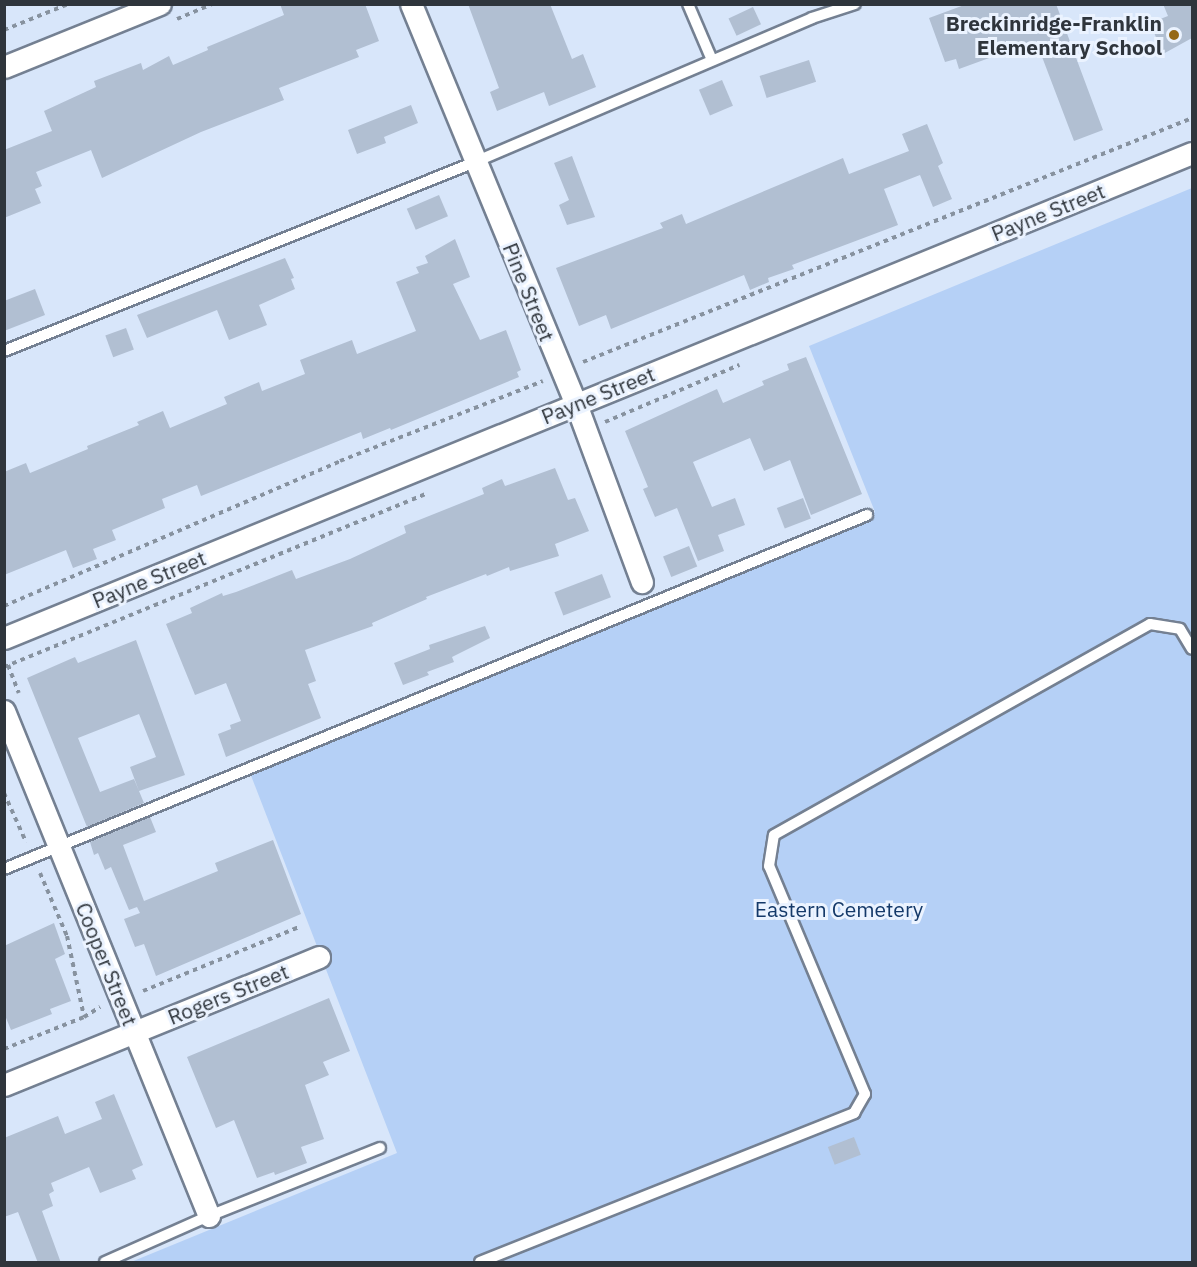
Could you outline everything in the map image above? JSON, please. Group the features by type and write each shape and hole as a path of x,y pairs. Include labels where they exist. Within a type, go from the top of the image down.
{"street":[{"path":"4,67 160,4"},
{"name":"Pine Street","path":"411,4 576,404 642,582"},
{"name":"Payne Street","path":"4,638 1192,153"},
{"name":"Cooper Street","path":"4,711 61,846 209,1216"},
{"name":"Rogers Street","path":"4,1085 319,957"}],"lane":[{"path":"688,4 712,60"},
{"path":"4,351 475,162 812,18 855,4"},
{"path":"4,869 867,515"},
{"path":"642,582 652,603"},
{"path":"480,1263 854,1113 865,1094 769,867 774,835 1150,624 1192,631"},
{"path":"1180,629 1192,649"},
{"path":"105,1263 209,1216 380,1148"}],"path":[{"path":"4,30 68,4"},
{"path":"4,606 340,461 1192,118"},
{"path":"4,793 67,936 84,1017"},
{"path":"4,1049 84,1017 120,996 150,990 298,927"}],"green space":[{"name":"Eastern Cemetery","path":"1192,188 1192,1262 131,1262 397,1153 250,773 875,512 809,346"}],"building":[{"path":"280,4 365,4 379,41 356,50 359,57 279,88 284,100 201,132 102,178 91,150 36,172 42,186 35,189 41,203 4,218 4,150 52,131 44,111 96,87 94,81 141,63 143,70 169,56 173,65 208,50 207,47 284,15"},
{"path":"468,4 550,4 572,59 583,54 596,87 549,106 544,92 497,111 490,92 499,88"},
{"path":"967,4 1056,4 1103,130 1074,141 1036,41 959,69 956,59 945,62 929,18"},
{"name":"Breckinridge-Franklin Elementary School","path":"1163,4 1192,4 1192,38 1163,54 1150,23 1168,16"},
{"path":"753,7 761,24 737,36 729,18"},
{"path":"809,60 816,82 767,98 760,76"},
{"path":"722,80 733,106 710,116 699,90"},
{"path":"411,105 418,123 384,137 386,143 357,154 348,130"},
{"path":"927,124 943,163 938,166 952,199 933,207 920,175 884,189 898,225 792,265 794,269 768,278 769,282 750,290 744,275 611,329 606,315 579,326 556,268 663,228 660,223 682,214 686,224 843,158 849,174 909,151 902,134"},
{"path":"572,156 595,217 567,225 559,205 569,200 554,163"},
{"path":"439,195 448,216 416,230 407,209"},
{"path":"455,239 470,277 453,284 480,340 506,330 521,370 517,372 519,377 391,430 390,428 363,439 361,432 201,496 197,485 162,499 165,508 112,530 116,540 93,549 97,559 73,568 66,550 4,575 4,472 26,463 30,473 88,449 87,446 139,425 137,422 163,411 170,428 227,404 224,397 259,382 262,391 305,374 300,360 352,340 357,354 416,331 396,282 419,273 416,267 428,263 425,256"},
{"path":"285,258 294,278 291,279 295,289 259,305 267,325 229,340 217,310 147,338 137,315"},
{"path":"35,289 45,315 4,331 4,301"},
{"path":"126,328 134,350 113,357 105,336"},
{"path":"806,357 862,494 811,515 790,460 764,471 750,438 693,462 712,507 735,498 745,525 718,535 724,551 698,561 677,508 655,517 643,489 648,487 625,431 717,389 723,403 764,385 762,381 789,370 787,364"},
{"path":"555,468 568,500 575,498 589,531 555,544 559,556 510,571 509,567 487,576 486,574 426,597 427,599 372,623 373,626 305,650 316,681 308,684 321,718 226,757 218,734 231,729 230,725 241,721 226,683 195,695 166,624 192,613 190,608 222,593 223,596 236,592 292,570 296,579 350,559 406,533 404,526 484,494 482,488 502,479 505,486"},
{"path":"803,498 811,519 785,529 777,508"},
{"path":"689,546 697,566 671,577 663,556"},
{"path":"602,574 611,597 563,616 554,592"},
{"path":"485,626 490,638 452,657 454,662 427,672 429,675 403,685 394,663 430,649 429,645"},
{"path":"136,640 185,775 139,791 144,803 87,827 27,678 75,657 78,663","holes":["139,714 156,757 130,767 139,791 134,779 100,792 78,738"]},
{"path":"150,817 156,832 123,845 144,901 218,871 215,863 273,840 301,914 156,976 144,944 135,947 124,919 140,913 137,907 129,910 111,867 105,870 98,853 94,855 90,842"},
{"path":"54,923 65,954 55,959 71,1001 50,1009 52,1014 11,1030 4,1013 4,946"},
{"path":"329,998 350,1051 323,1062 329,1075 305,1085 324,1139 301,1147 307,1163 275,1175 274,1172 257,1178 234,1120 216,1128 187,1057"},
{"path":"114,1094 143,1165 132,1170 136,1179 100,1193 89,1167 51,1183 54,1191 49,1194 53,1206 42,1211 61,1263 38,1263 18,1212 4,1217 4,1138 58,1116 65,1134 102,1119 95,1102"},
{"path":"854,1137 861,1155 835,1165 828,1147"}],"place":[{"name":"Breckinridge-Franklin Elementary School","path":"1174,35"}]}
